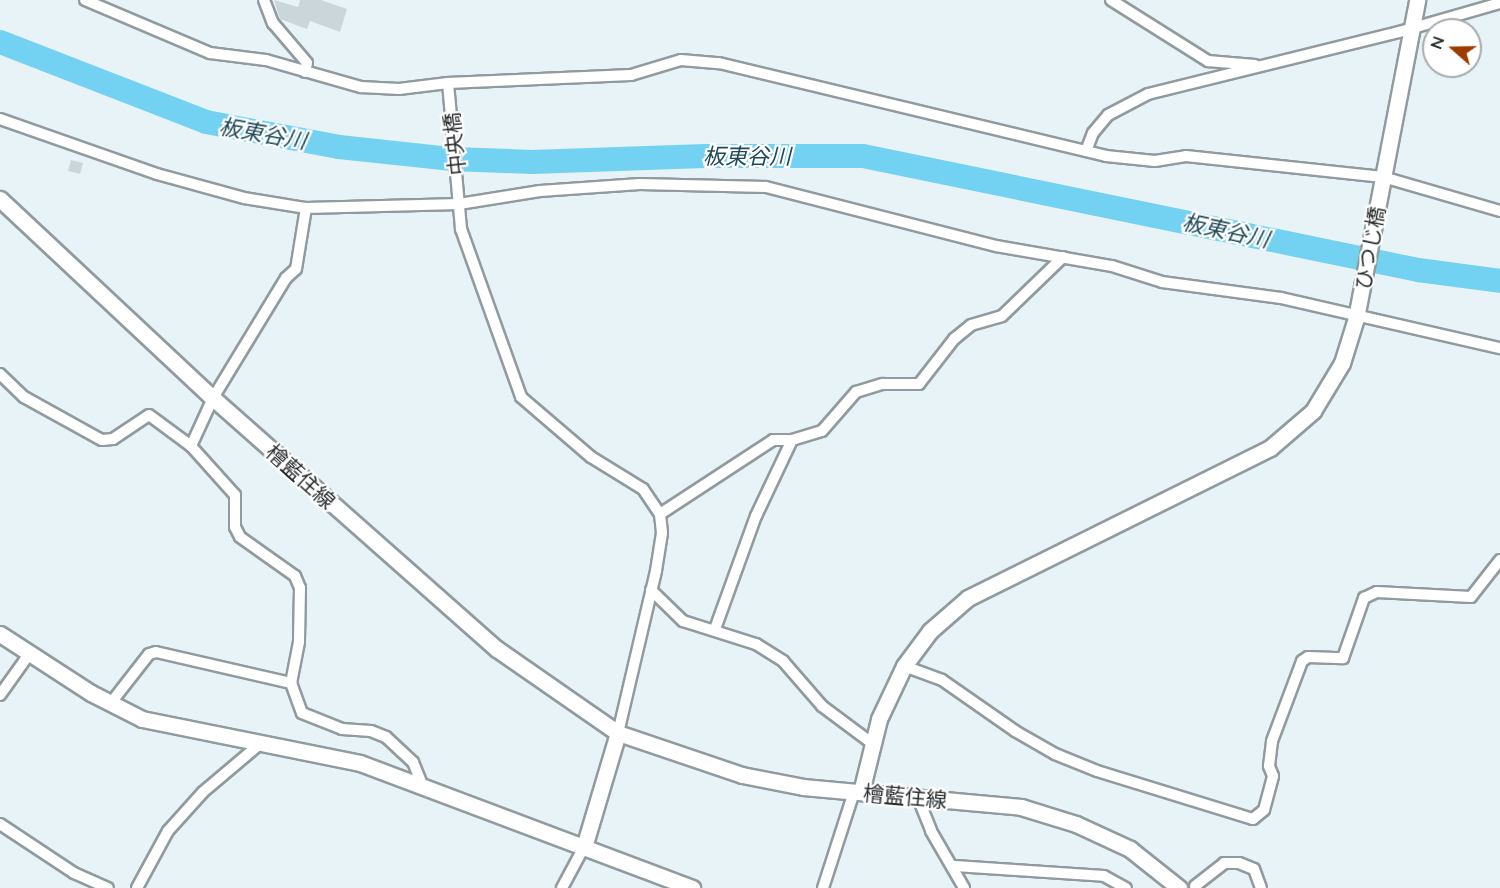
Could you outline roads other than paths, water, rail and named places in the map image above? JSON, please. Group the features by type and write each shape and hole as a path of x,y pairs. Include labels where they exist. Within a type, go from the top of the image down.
{"main road":[{"name":"ひつじ橋","path":"857,792 879,719 904,666 930,631 968,598 1270,448 1313,411 1342,363 1356,318 1417,0"},
{"name":"檜藍住線","path":"0,199 213,398 497,649 618,733 742,775 857,792 1021,807 1076,824 1130,849 1179,888"},
{"path":"0,634 110,704 142,719 194,732 360,763 692,888"},
{"path":"584,847 618,733"}],"street":[{"path":"85,0 210,53 266,60 361,87 448,88 631,75 681,60 719,63 1086,151 1155,160 1186,156 1265,162 1383,177 1500,211"},
{"path":"264,0 273,23 307,63 305,72"},
{"path":"1111,0 1208,60 1258,66"},
{"path":"1086,151 1093,133 1108,115 1148,94 1412,29 1500,3"},
{"name":"中央橋","path":"448,88 461,229 521,397 591,457 643,489 660,514"},
{"path":"0,119 157,174 244,198 306,208 459,199 640,184 766,187 996,246 1112,266 1162,282 1281,298 1356,318 1500,348"},
{"path":"191,446 213,398 286,278 296,269 306,208"},
{"path":"618,733 662,533 660,514 773,440 792,440 822,431 836,410 856,392 883,384 919,384 954,339 971,324 1002,316 1063,257"},
{"path":"0,374 24,397 102,440 113,439 149,415 191,446 235,495 235,526 240,537 295,576 300,588 299,642 291,683 302,713 342,729 371,731 386,737 414,762 423,787"},
{"path":"715,629 756,516 792,440"},
{"path":"904,666 942,680 1015,731 1055,754 1097,771 1253,819 1264,810 1274,776 1269,766 1272,741 1302,661 1308,657 1343,658 1364,598 1377,592 1471,597 1500,560"},
{"path":"651,590 683,621 715,629 756,644 783,661 822,706 873,744"},
{"path":"110,704 149,654 156,652 291,683"},
{"path":"0,694 30,653"},
{"path":"137,888 168,831 203,792 261,743"},
{"path":"823,888 857,792"},
{"path":"918,798 932,831 955,866 964,888"},
{"path":"0,824 74,873 108,888"},
{"path":"562,888 584,847"},
{"path":"1195,886 1224,863 1239,863 1254,869 1261,888"},
{"path":"955,866 1104,876 1125,888"}],"waterway":[{"name":"板東谷川","path":"0,42 206,122 339,147 452,159 532,162 705,156 863,156 1418,270 1500,281"}]}
